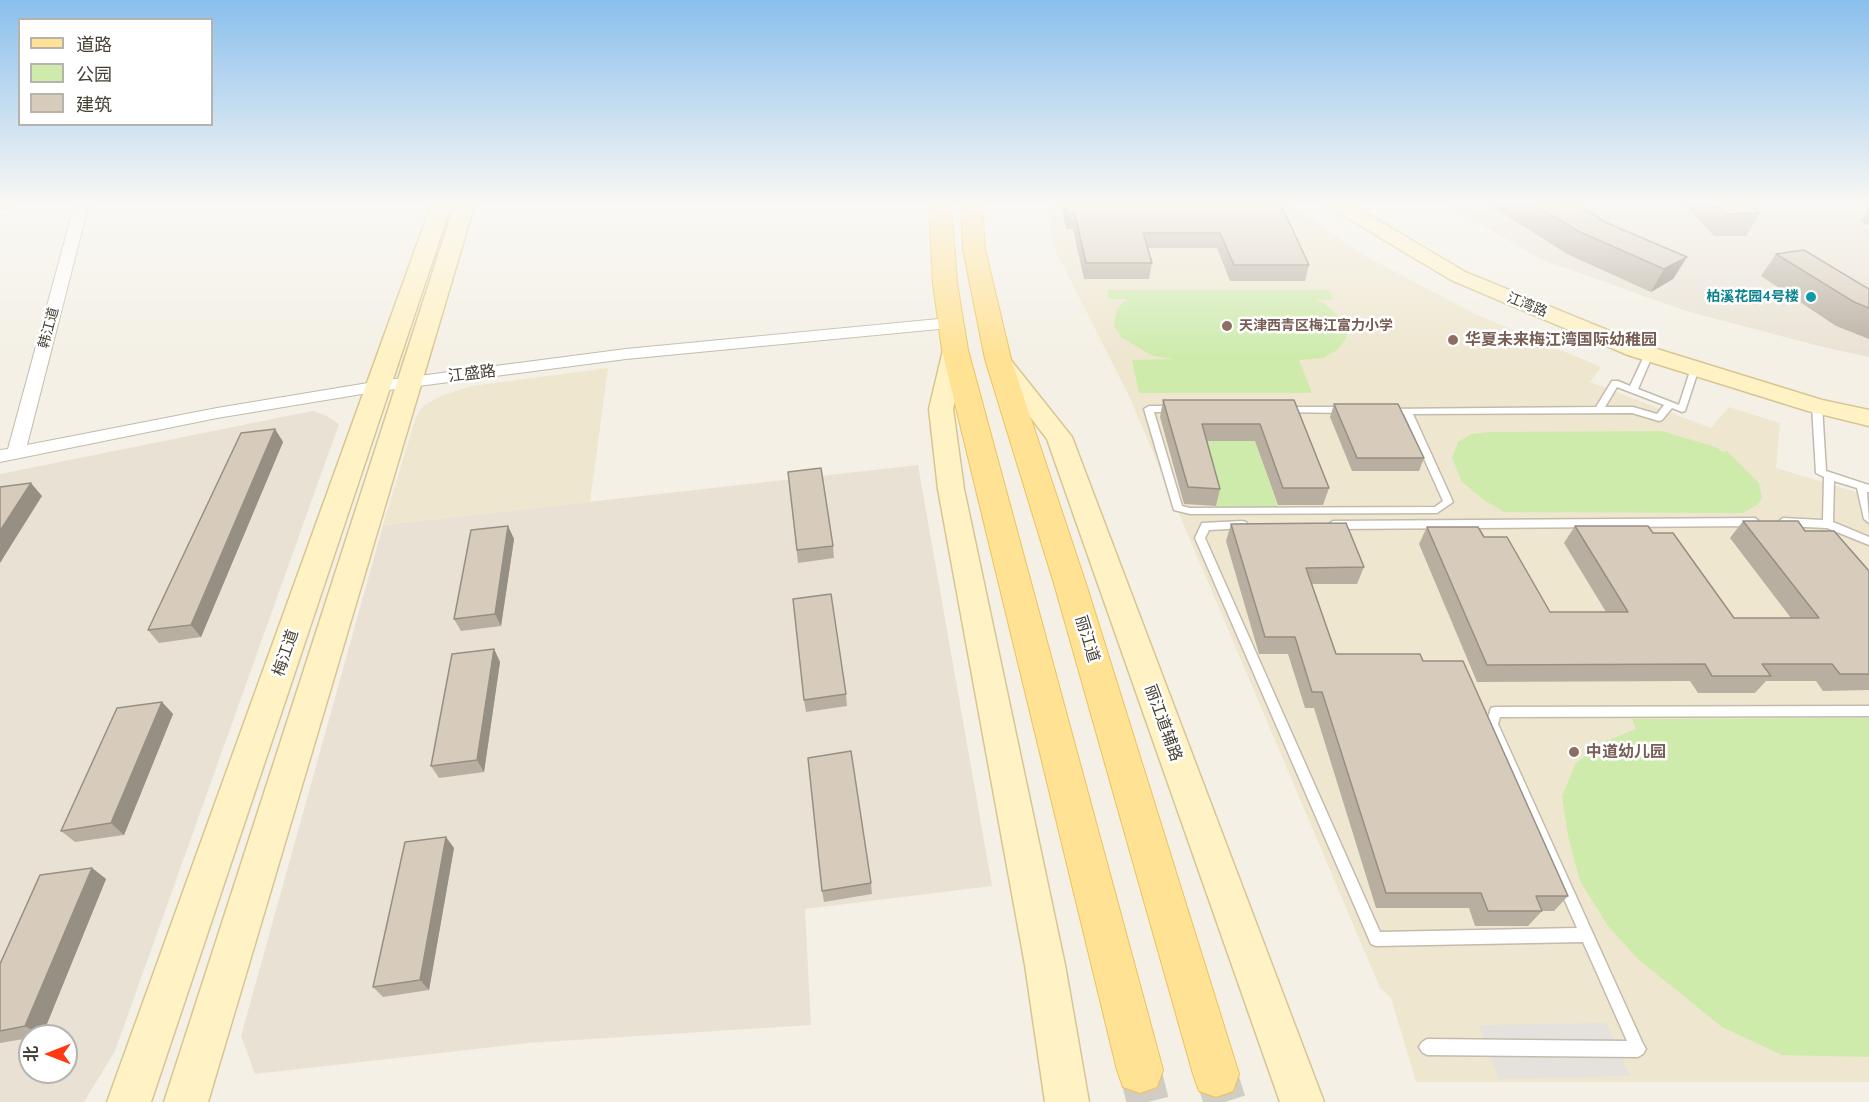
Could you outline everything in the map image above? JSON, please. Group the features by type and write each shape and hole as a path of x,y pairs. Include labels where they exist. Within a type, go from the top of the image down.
{"main road":[{"path":"945,254 952,337 1140,1070"},
{"name":"丽江道","path":"975,254 998,358 1071,587 1216,1074"}],"street":[{"name":"韩江道","path":"8,455 67,254"},
{"name":"梅江道","path":"186,1102 395,384 429,254"},
{"name":"梅江道","path":"129,1102 445,254"},
{"name":"江湾路","path":"1422,254 1458,276 1649,354 1817,406 1869,418"},
{"name":"江湾路","path":"1445,254 1471,270 1643,339 1869,400"},
{"name":"江盛路","path":"8,455 218,413 395,384 626,354 952,337"},
{"path":"952,337 941,409 951,489 1045,965 1067,1102"},
{"name":"丽江道辅路","path":"998,358 1059,437 1302,1102"}],"lane":[{"path":"1633,390 1649,354"},
{"path":"1599,410 1615,383 1682,408 1695,368"},
{"path":"1383,411 1633,410 1659,418 1670,404"},
{"path":"1817,406 1821,473 1865,488 1869,519"},
{"path":"1184,409 1149,409 1178,508 1190,511 1437,510 1448,502 1407,411"},
{"path":"1278,410 1360,410"},
{"path":"1828,524 1829,476"},
{"path":"1325,525 1803,521 1828,524 1869,541"},
{"path":"1254,525 1206,526 1200,538 1376,939 1586,935"},
{"path":"1427,1047 1638,1049 1492,724 1495,712 1869,711"}],"shaded area":[{"name":"中道幼儿园","path":"1057,254 1363,254 1475,314 1601,367 1590,382 1711,428 1729,407 1780,423 1776,468 1869,496 1869,1082 1416,1082 1391,998 1380,988 1130,398"},
{"path":"1532,254 1869,254 1869,357 1686,311"},
{"path":"608,368 590,502 383,525 416,417 423,406 443,395 472,386"},
{"path":"312,411 325,415 339,424 115,1051 84,1102 0,1102 0,474"},
{"path":"918,465 992,886 805,909 811,1025 529,1043 255,1074 241,1036 383,525"},
{"path":"1606,1023 1630,1076 1499,1079 1479,1025"}],"green space":[{"path":"1107,290 1329,290 1333,299 1316,300 1325,304 1348,329 1346,339 1337,350 1323,358 1299,360 1312,393 1139,393 1132,360 1173,359 1153,356 1122,338 1114,326 1116,312 1128,299 1109,299"},
{"path":"1661,431 1716,447 1723,452 1727,451 1759,483 1762,498 1757,505 1743,513 1504,512 1484,500 1462,482 1452,458 1458,442 1472,434"},
{"path":"1198,441 1255,441 1278,507 1216,507"},
{"path":"1869,718 1869,1057 1782,1055 1722,1027 1638,959 1608,926 1580,881 1568,836 1562,796 1576,763 1606,741 1636,729 1632,719"}],"building":[{"path":"1084,254 1149,254 1152,263 1086,263"},
{"path":"1229,254 1304,254 1309,265 1234,265"},
{"path":"1631,254 1681,254 1687,257 1664,269"},
{"path":"1777,254 1811,254 1869,289 1869,308 1854,302"},
{"path":"1163,400 1294,400 1329,488 1283,488 1260,424 1202,424 1220,489 1188,487"},
{"path":"1334,404 1398,404 1424,458 1357,458"},
{"path":"275,429 191,625 148,630 241,433"},
{"path":"821,468 833,546 797,550 788,472"},
{"path":"31,483 0,531 0,487"},
{"path":"1743,521 1798,521 1805,531 1834,531 1869,571 1869,674 1840,674 1832,664 1762,664 1771,676 1712,676 1705,664 1487,665 1427,527 1478,527 1484,537 1507,537 1550,612 1628,612 1575,526 1648,526 1653,533 1673,533 1734,618 1819,618"},
{"path":"1346,523 1364,567 1306,568 1336,654 1420,654 1423,661 1463,661 1568,896 1536,896 1542,911 1488,911 1481,893 1386,893 1322,692 1312,692 1295,637 1265,637 1231,524"},
{"path":"508,526 495,614 454,619 471,530"},
{"path":"831,594 846,694 804,700 793,599"},
{"path":"494,649 477,760 431,766 452,654"},
{"path":"162,702 111,823 61,831 117,708"},
{"path":"851,751 871,883 822,891 808,758"},
{"path":"446,837 420,980 373,987 405,842"},
{"path":"92,868 26,1024 18,1024 18,1027 0,1031 0,964 40,875"}],"tunnel":[{"path":"1140,1070 1148,1102"},
{"path":"1216,1074 1225,1102"}],"place":[{"name":"柏溪花园4号楼","path":"1811,297"},
{"name":"天津西青区梅江富力小学","path":"1227,326"},
{"name":"华夏未来梅江湾国际幼稚园","path":"1453,340"},
{"name":"中道幼儿园","path":"1574,752"}]}
